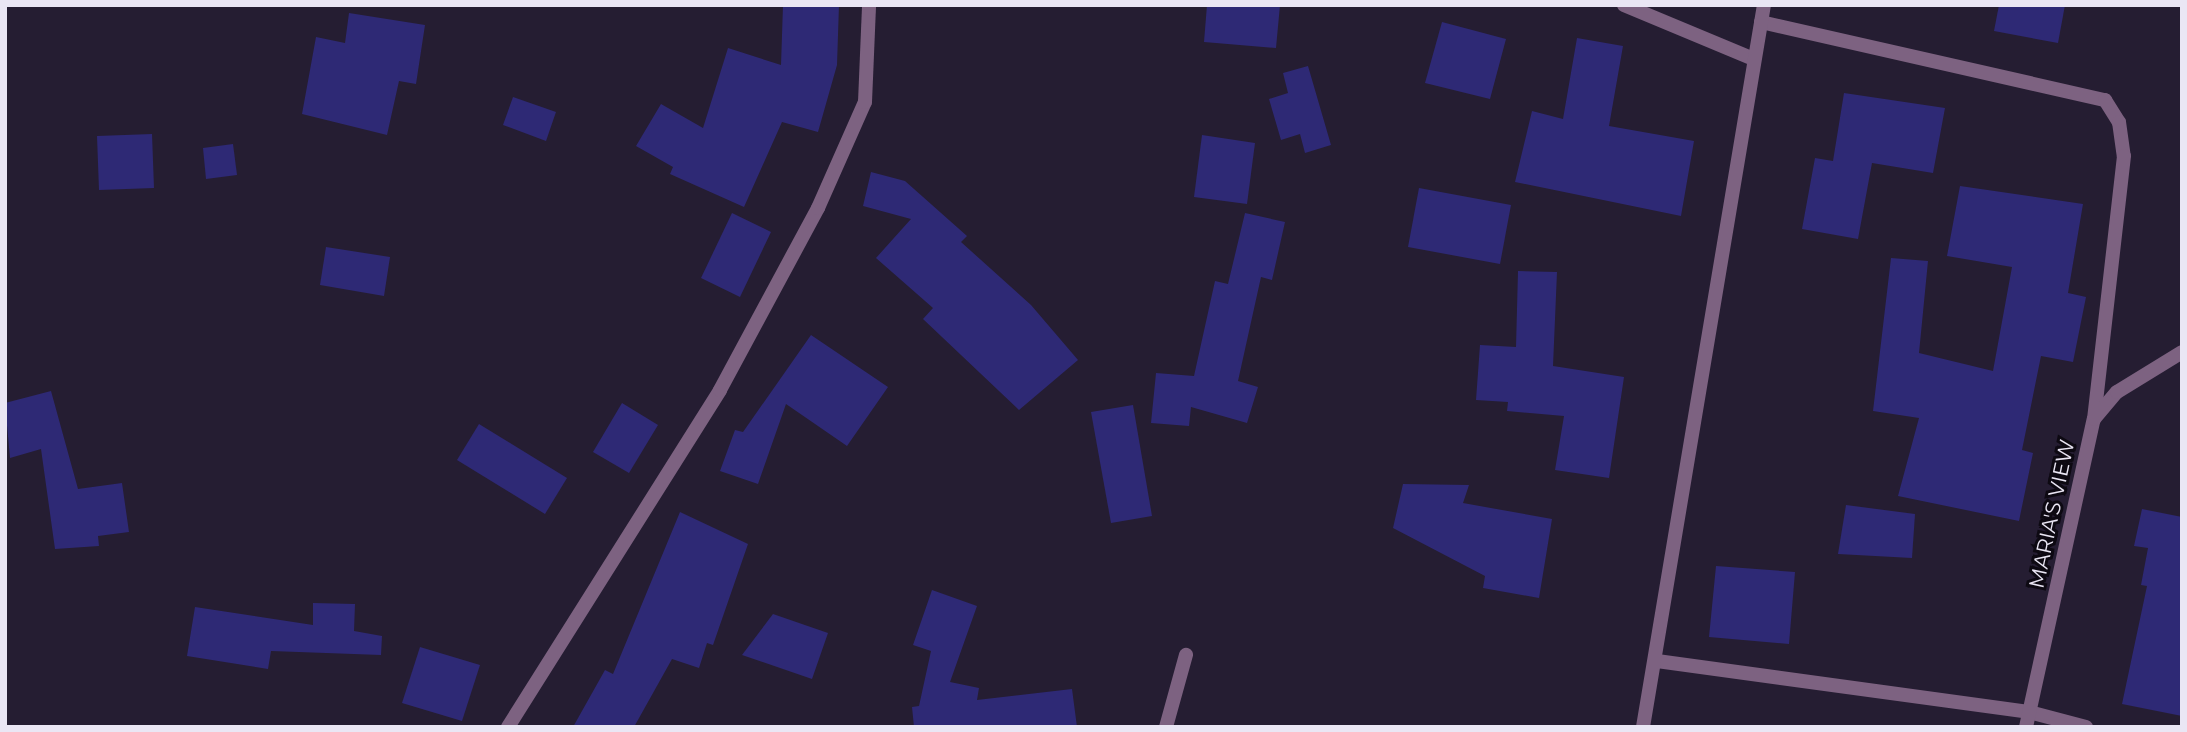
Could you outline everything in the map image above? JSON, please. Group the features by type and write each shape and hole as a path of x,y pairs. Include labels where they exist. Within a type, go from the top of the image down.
{"street":[{"path":"508,727 720,390 817,208 865,102 869,5"},
{"path":"1624,5 1754,59"},
{"path":"1643,727 1657,661 1764,5"},
{"path":"1761,22 2105,100 2119,122 2124,156 2094,419"},
{"name":"MARIA'S VIEW","path":"2027,719 2094,419 2117,392 2182,352"},
{"path":"1167,727 1186,656"},
{"path":"1657,661 2086,727"}],"building":[{"path":"783,5 839,5 837,65 818,132 782,122 744,207 670,174 673,167 636,146 661,104 703,128 728,48 781,65"},
{"path":"1207,5 1280,5 1276,48 1204,42"},
{"path":"1999,5 2065,5 2058,43 1994,31"},
{"path":"349,13 425,25 416,84 399,81 387,135 302,114 316,37 345,43"},
{"path":"1442,22 1506,39 1490,99 1425,83"},
{"path":"1577,38 1623,46 1609,126 1694,141 1681,216 1515,182 1532,111 1563,119"},
{"path":"1308,66 1331,145 1305,153 1300,134 1281,140 1269,99 1288,93 1283,73"},
{"path":"1844,93 1945,108 1933,173 1872,163 1858,239 1802,229 1815,158 1833,161"},
{"path":"513,97 556,112 546,141 503,125"},
{"path":"152,134 154,188 99,190 97,136"},
{"path":"1202,135 1255,143 1247,204 1194,197"},
{"path":"233,144 237,175 206,179 203,148"},
{"path":"871,172 905,181 967,236 961,242 1031,305 1078,360 1019,410 923,319 933,308 876,258 911,219 863,206"},
{"path":"1960,186 2083,204 2068,293 2086,297 2073,362 2041,356 2022,450 2033,453 2019,521 1898,496 1919,418 1873,411 1891,258 1928,261 1919,353 1993,371 2012,267 1947,256"},
{"path":"1419,188 1511,205 1500,264 1408,247"},
{"path":"732,213 771,232 740,297 701,278"},
{"path":"1245,213 1285,222 1272,280 1261,277 1238,381 1258,387 1247,423 1191,407 1189,426 1151,423 1156,373 1194,376 1215,281 1228,284"},
{"path":"326,247 390,257 384,296 320,285"},
{"path":"1518,271 1557,272 1553,366 1624,377 1609,478 1555,470 1564,416 1507,411 1508,402 1476,400 1480,345 1516,347"},
{"path":"811,335 888,387 847,446 786,404 758,484 720,471 735,430 743,432"},
{"path":"51,391 78,489 122,483 129,532 98,536 99,546 55,549 41,449 10,458 5,403"},
{"path":"622,403 658,425 629,473 593,452"},
{"path":"1133,405 1152,516 1111,523 1091,412"},
{"path":"479,424 567,478 545,514 457,460"},
{"path":"1403,484 1469,485 1463,503 1552,519 1539,598 1483,588 1485,576 1393,528"},
{"path":"1846,505 1915,514 1912,558 1838,554"},
{"path":"2142,509 2182,517 2182,716 2122,704 2147,586 2141,585 2148,548 2134,546"},
{"path":"680,512 748,544 713,645 707,643 699,668 672,659 634,727 573,727 605,670 613,674"},
{"path":"1716,566 1795,572 1789,644 1709,637"},
{"path":"932,590 977,606 950,682 979,688 977,700 1072,689 1077,727 914,727 912,707 919,706 931,651 913,645"},
{"path":"313,603 355,604 354,631 382,636 381,655 271,651 268,669 187,656 195,607 313,625"},
{"path":"773,614 828,633 812,679 742,655"},
{"path":"420,647 480,665 462,721 402,703"}]}
